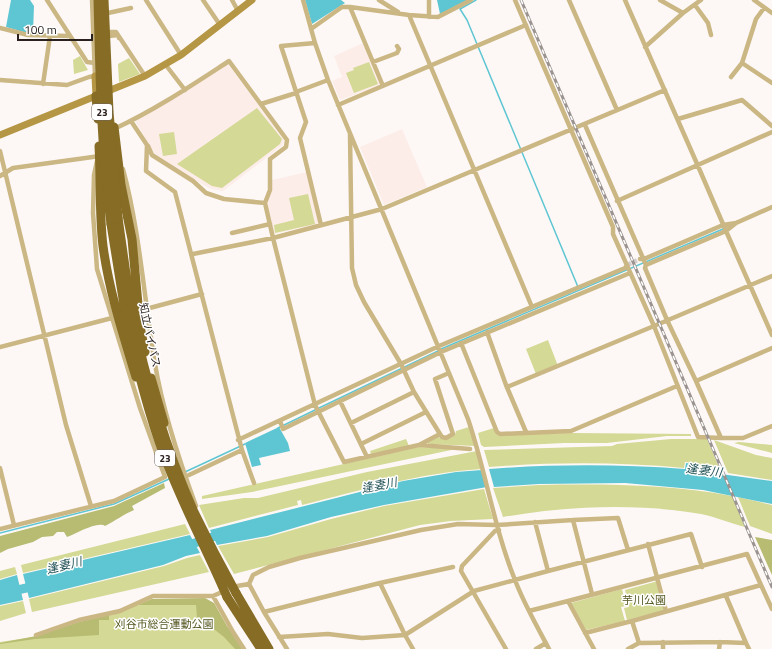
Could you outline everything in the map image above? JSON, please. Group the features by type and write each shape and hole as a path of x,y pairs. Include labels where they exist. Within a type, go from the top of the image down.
{"highway":[{"name":"知立バイパス","path":"98,0 108,200 115,221"},
{"name":"知立バイパス","path":"106,0 109,112 115,221 128,310 142,386 165,458 182,500 225,595 266,648"},
{"path":"111,89 121,185 132,239 135,284 142,341 150,374 164,419 167,444"},
{"path":"96,96 100,156 102,230 105,263 111,291 136,377 142,386"},
{"name":"知立バイパス","path":"128,310 167,444 194,510 211,546 266,648"},
{"name":"23","path":"225,595 235,618 256,649"}],"street":[{"path":"47,0 87,62 95,63"},
{"path":"92,0 96,96"},
{"path":"106,0 108,13 111,89"},
{"path":"146,0 180,55"},
{"path":"204,0 220,25"},
{"path":"232,0 238,11"},
{"path":"1,133 145,76 180,55 252,0"},
{"path":"303,0 315,43 328,80 461,400 478,449 498,527 515,580 548,649"},
{"path":"379,0 400,14"},
{"path":"429,0 429,17"},
{"path":"311,29 342,7 438,17 471,0"},
{"path":"515,0 613,226 613,234 654,326 698,437 743,438 772,426"},
{"path":"569,0 617,110"},
{"path":"625,0 772,335"},
{"path":"660,0 683,13"},
{"path":"645,48 683,13 702,0"},
{"path":"754,0 772,13"},
{"path":"695,5 708,23 711,35"},
{"path":"350,7 383,86"},
{"path":"108,13 131,8"},
{"path":"731,76 742,64 756,19 764,8"},
{"path":"409,15 532,307"},
{"path":"338,105 526,25"},
{"path":"0,32 0,28 28,35 70,36"},
{"path":"109,34 116,32 145,76"},
{"path":"43,84 50,36"},
{"path":"315,43 281,46 306,122 300,138 321,225"},
{"path":"373,62 397,53 399,49 397,46"},
{"path":"114,129 185,90 230,61 287,140 286,147 270,159 270,190 265,203 315,405 344,462 419,445 440,434"},
{"path":"165,64 185,90"},
{"path":"742,64 772,83"},
{"path":"0,80 67,86 95,76"},
{"path":"261,104 328,80"},
{"path":"192,254 273,238 382,210 665,90"},
{"path":"678,119 742,100 772,126"},
{"path":"131,121 147,144 152,155 193,181 206,193 224,199 265,203"},
{"path":"585,125 642,259 646,265 645,268 667,320 721,438"},
{"path":"617,201 772,132"},
{"path":"350,134 352,268 356,285 364,302 401,364 414,392 442,437 446,438 453,434 435,379 449,373"},
{"path":"147,144 146,171 176,192 238,440 254,483"},
{"path":"0,151 66,425 91,506"},
{"path":"0,176 13,168 100,156"},
{"path":"0,529 114,501 166,477 140,408 97,269 93,212 95,164 100,156"},
{"path":"119,158 122,164 133,209 155,366 177,456 200,515 216,548"},
{"path":"642,259 724,225 736,223 772,207"},
{"path":"646,265 726,231 736,223"},
{"path":"232,233 270,224"},
{"path":"238,440 439,346 625,268 626,265"},
{"path":"280,421 283,428 461,343 630,273"},
{"path":"507,387 772,276"},
{"path":"146,309 202,294"},
{"path":"0,347 112,318"},
{"path":"487,332 507,387 526,432"},
{"path":"461,343 497,432 500,434 571,431 677,386"},
{"path":"696,381 772,348"},
{"path":"351,423 414,392"},
{"path":"340,401 367,457"},
{"path":"361,444 426,412"},
{"path":"419,445 470,449"},
{"path":"189,475 242,450"},
{"path":"0,468 14,526"},
{"path":"236,590 249,584 253,575 269,567 300,558 421,530 458,524 498,527 535,522 618,518 628,550"},
{"path":"573,520 592,594"},
{"path":"535,522 548,571"},
{"path":"498,527 462,566 461,571 474,591 506,649"},
{"path":"279,637 328,634 362,638 405,635 474,591 648,544 691,534 702,566"},
{"path":"648,544 666,611"},
{"path":"529,611 747,554 772,609"},
{"path":"264,612 380,583 454,567"},
{"path":"380,583 413,649"},
{"path":"249,584 287,649"},
{"path":"585,633 761,586"},
{"path":"36,634 79,620 120,610 153,596 225,595"},
{"path":"213,596 244,649"},
{"path":"726,596 749,649"},
{"path":"568,601 594,649"},
{"path":"632,621 639,643"},
{"path":"663,642 663,649"},
{"path":"719,649 720,642"},
{"path":"536,649 546,643"},
{"path":"628,649 639,643 746,643"}],"shaded area":[{"path":"363,43 381,85 340,100 332,81 342,77 334,56"},
{"path":"228,64 284,140 283,145 223,191 211,189 154,153 135,121"},
{"path":"402,129 427,187 384,205 360,147"},
{"path":"307,172 319,224 273,234 267,205 272,190 272,180"}],"green space":[{"path":"80,56 88,70 74,74 73,60"},
{"path":"129,58 140,74 119,82 118,64"},
{"path":"369,62 378,84 354,93 346,73 354,70 353,68"},
{"path":"257,108 282,139 280,144 222,188 212,186 177,164"},
{"path":"174,132 177,154 163,156 159,134"},
{"path":"308,194 315,224 275,233 274,225 294,220 289,198"},
{"path":"548,340 558,366 536,374 526,349"},
{"path":"469,427 476,446 428,444 428,442 438,437 446,440 455,435 456,431"},
{"path":"494,428 496,434 691,434 691,436 667,436 607,443 564,443 484,447 481,445 478,433"},
{"path":"406,439 409,446 371,454 370,451"},
{"path":"671,439 707,439 721,472 693,468 693,463 685,462 684,468 587,463 489,467 484,450 612,446 617,444"},
{"path":"714,440 756,455 772,458 772,480 728,473"},
{"path":"739,442 772,445 772,453 734,443"},
{"path":"419,447 456,449 252,492 202,499 202,496"},
{"path":"477,451 481,469 413,478 302,505 301,500 297,501 298,505 209,528 199,505 244,498 258,498 367,472"},
{"path":"164,483 165,488 132,506 134,510 105,526 92,526 67,537 64,532 57,532 53,536 42,537 33,542 8,549 0,553 0,536 114,506"},
{"path":"539,485 612,485 660,487 732,496 745,527 701,514 652,508 576,508 503,517 493,488"},
{"path":"484,489 493,519 451,521 420,525 234,574 218,546 268,537 384,506"},
{"path":"738,497 772,505 772,534 750,526"},
{"path":"185,524 190,534 23,573 21,565"},
{"path":"755,537 772,540 772,575"},
{"path":"200,555 209,572 32,612 29,599 164,566"},
{"path":"15,567 17,574 0,579 0,571"},
{"name":"芋川公園","path":"658,581 666,610 627,620 624,608 629,607 625,590"},
{"path":"622,589 626,606 621,607 625,621 586,630 571,603"},
{"path":"205,598 214,603 227,626 243,649 235,649 224,637 210,626 212,621 205,617 203,620 197,617 196,605 138,605 152,599"},
{"name":"刈谷市総合運動公園","path":"152,599 214,603 226,625 243,649 0,649 0,642 40,636"},
{"path":"23,601 26,613 0,621 0,606"},
{"path":"109,615 109,620 99,620 99,635 35,639 0,644 36,636 79,622"}],"water":[{"path":"11,0 30,0 34,6 33,33 27,33 6,27"},
{"path":"305,0 341,0 345,3 312,24"},
{"path":"437,0 468,0 440,14"},
{"path":"279,427 288,443 290,451 259,458 261,465 252,467 245,443"},
{"path":"686,463 692,464 692,470 772,481 772,504 703,490 625,483 539,484 494,487 489,469 587,465 685,469"},
{"path":"482,470 487,487 384,505 331,517 267,536 217,545 210,530 403,481 456,472"},
{"path":"190,535 200,553 186,556 163,565 29,598 23,574"},
{"path":"17,575 23,600 0,605 0,580"}],"waterway":[{"path":"476,0 460,9 467,20 578,287"},
{"path":"441,349 723,229"},
{"path":"319,408 438,351"},
{"path":"278,428 315,410"},
{"path":"185,472 245,444"},
{"path":"0,533 114,504 169,479"},
{"name":"逢妻川","path":"183,547 224,533"},
{"name":"逢妻川","path":"0,594 39,585"}],"tunnel":[{"path":"627,265 640,259"}],"railway":[{"path":"521,0 772,587"}]}
